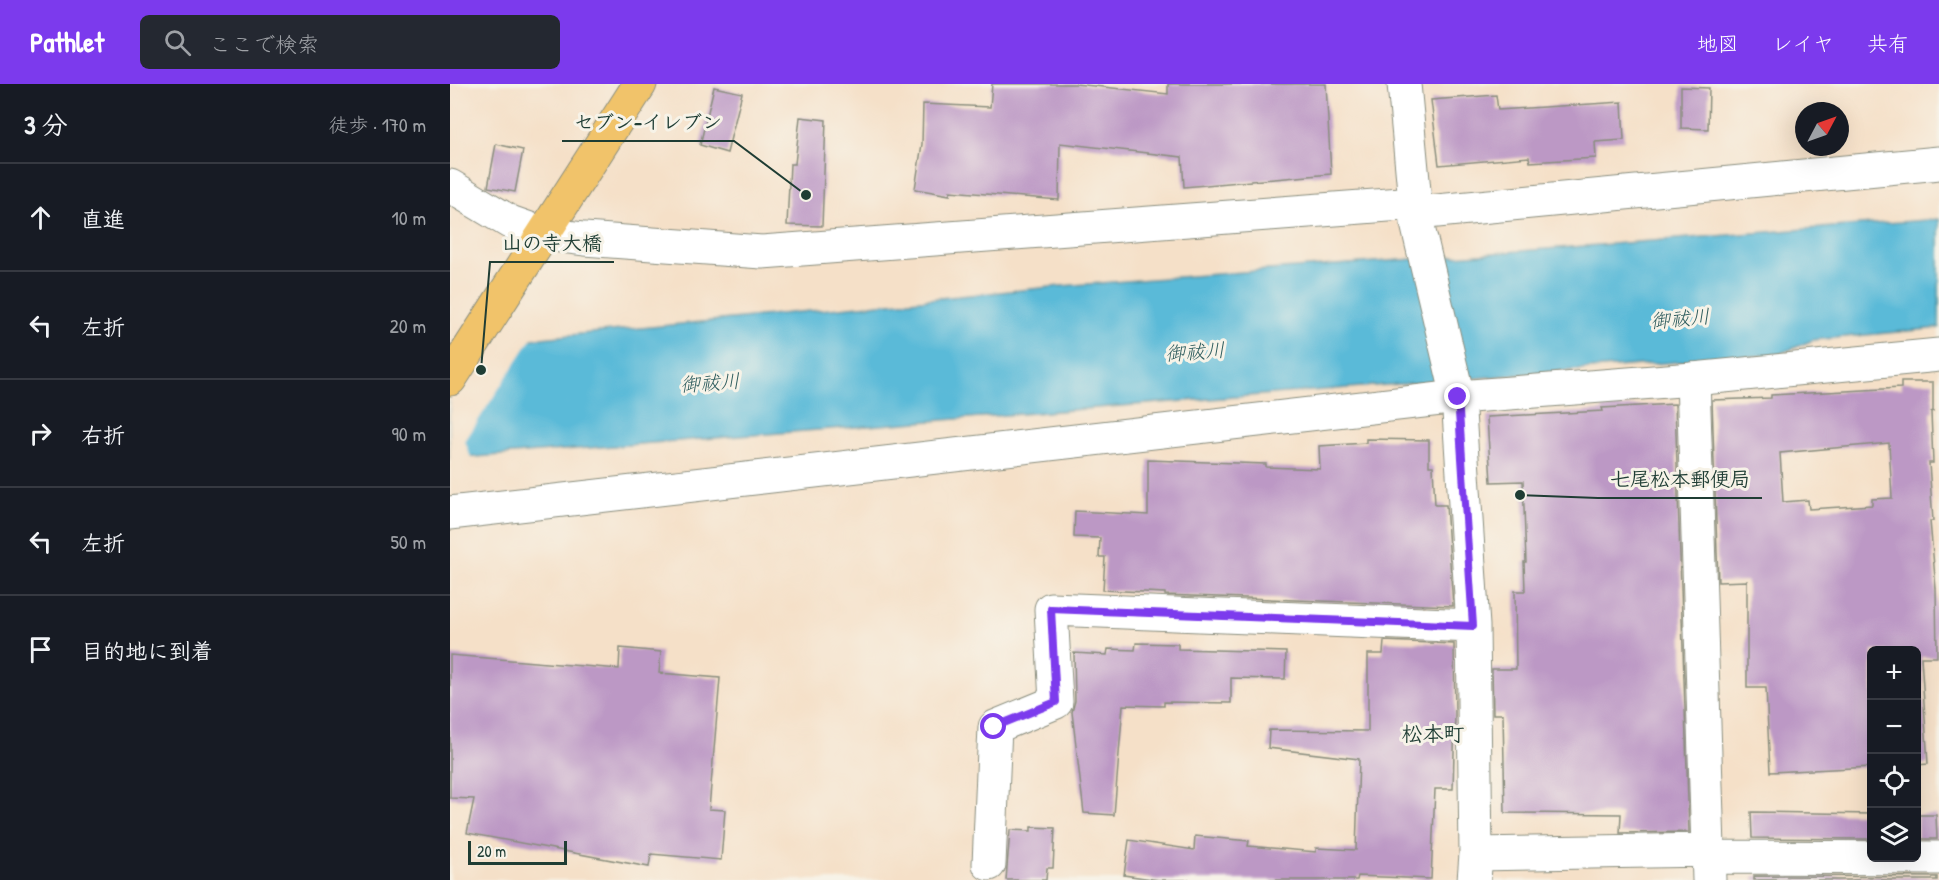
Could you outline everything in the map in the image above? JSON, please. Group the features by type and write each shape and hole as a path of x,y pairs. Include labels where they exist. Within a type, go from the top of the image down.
{"main road":[{"path":"450,379 640,84"}],"street":[{"path":"1404,84 1416,213 1458,397 1473,626 1475,867 1939,858"},
{"path":"450,186 510,222 544,234 762,252 1416,213 1939,163"},
{"path":"450,513 1458,397 1693,379 1939,355"},
{"path":"1693,379 1709,862"},
{"path":"989,864 994,727 1056,702 1051,609 1473,626"}],"water":[{"name":"御祓川","path":"1939,219 1939,328 1813,340 1779,354 450,459 450,347 1061,286"}],"pier":[{"path":"533,336 465,441 472,461 450,462 450,344"}],"building":[{"path":"992,84 1075,84 1168,94 1168,84 1326,84 1331,174 1184,187 1182,157 1060,143 1059,200 950,191 950,195 915,189 922,144 923,104 990,107"},
{"path":"714,87 742,93 727,153 700,145"},
{"path":"1681,87 1709,88 1708,129 1681,128"},
{"path":"1496,95 1498,110 1622,102 1624,140 1595,142 1596,158 1530,162 1529,157 1439,165 1431,100"},
{"path":"800,117 826,120 822,226 787,225 790,164 795,164"},
{"path":"496,144 523,150 515,192 488,187"},
{"path":"1901,382 1933,382 1933,411 1931,412 1933,463 1929,463 1933,521 1930,521 1936,589 1937,657 1921,657 1921,646 1867,646 1867,767 1770,772 1766,688 1747,688 1747,581 1718,582 1712,400 1771,398 1771,395 1901,388","holes":["1889,443 1892,498 1872,499 1872,505 1809,509 1808,500 1783,502 1780,453"]},
{"path":"1675,404 1689,832 1620,833 1621,814 1505,813 1503,714 1493,714 1492,669 1516,669 1515,591 1525,591 1523,481 1491,482 1487,417 1603,411 1602,408"},
{"path":"1366,439 1429,440 1429,466 1433,466 1435,505 1446,505 1453,606 1165,595 1165,593 1103,590 1105,557 1099,557 1100,538 1074,537 1075,511 1148,515 1148,460 1266,464 1266,467 1320,469 1319,446 1366,443"},
{"path":"1384,641 1454,644 1453,789 1435,789 1431,879 1358,876 1357,880 1159,880 1124,875 1129,840 1194,850 1195,836 1249,841 1248,846 1316,852 1316,848 1356,850 1359,759 1268,748 1269,730 1368,731 1368,654 1383,654"},
{"path":"1136,643 1178,644 1178,649 1286,652 1285,679 1231,678 1231,703 1164,702 1164,706 1123,705 1114,815 1084,813 1072,712 1075,701 1074,653 1107,655 1108,649 1135,650"},
{"path":"620,648 661,652 659,673 720,678 709,809 725,810 721,860 651,854 649,867 467,833 474,799 450,798 450,655 619,669"},
{"path":"1921,657 1928,764 1921,765"},
{"path":"1751,812 1867,814 1867,839 1752,838"},
{"path":"1921,815 1936,815 1937,839 1921,839"},
{"path":"1031,827 1055,828 1053,868 1047,868 1046,880 1006,880 1010,830 1031,831"},
{"path":"1754,876 1937,877 1937,880 1754,880"}],"place":[{"name":"セブン-イレブン","path":"806,195"},
{"name":"山の寺大橋","path":"481,370"},
{"name":"七尾松本郵便局","path":"1520,495"}],"district":[{"name":"松本町","path":"1433,733"}],"route":[{"path":"994,727 1056,702 1051,609 1473,626 1458,397"}]}
